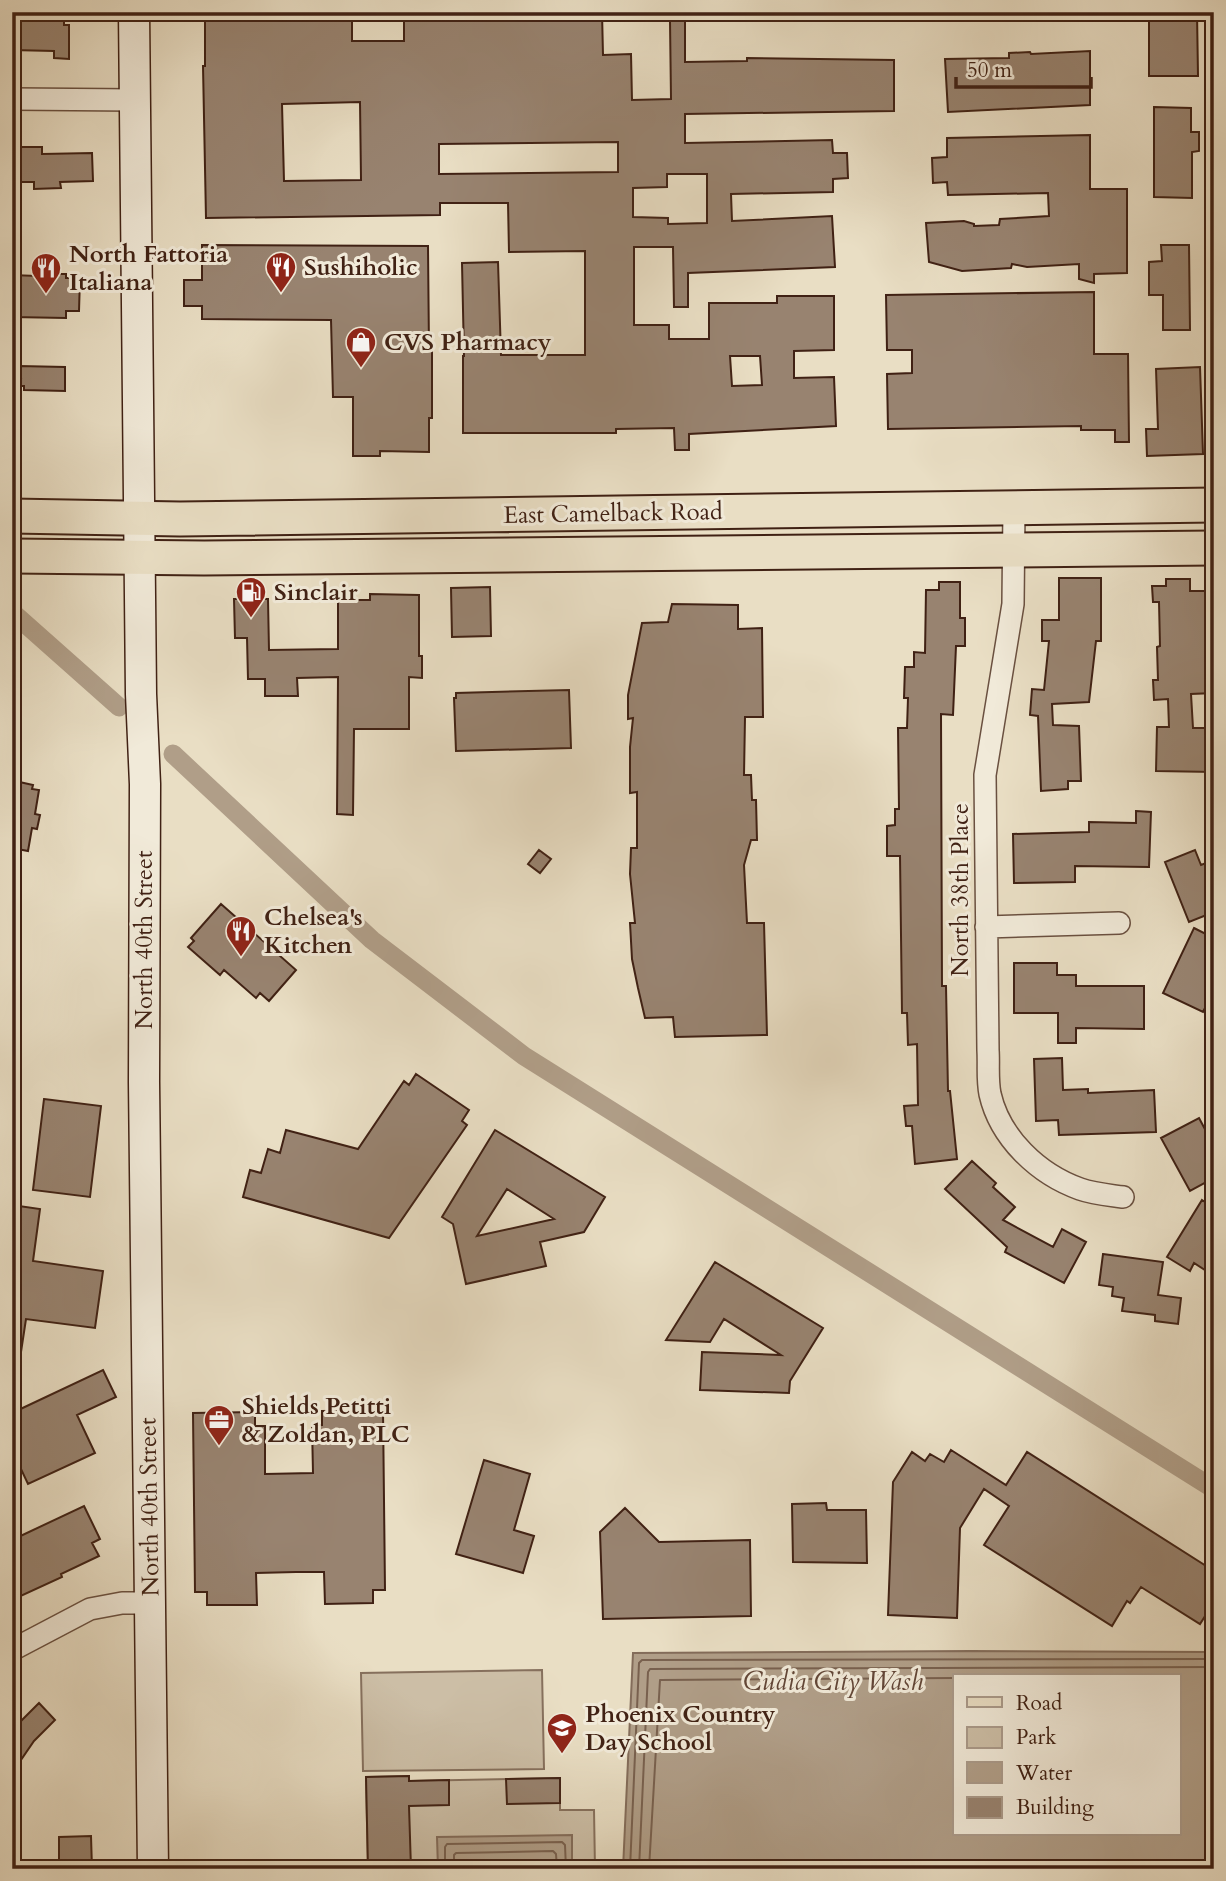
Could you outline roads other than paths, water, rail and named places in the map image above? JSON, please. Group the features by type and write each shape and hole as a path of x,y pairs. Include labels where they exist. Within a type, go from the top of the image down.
{"main road":[{"name":"North 40th Street","path":"134,12 141,694 145,773 144,1082 153,1869"},
{"name":"East Camelback Road","path":"12,516 140,519 1214,505"},
{"path":"644,553 647,512"},
{"name":"East Camelback Road","path":"12,556 141,558 1214,548"}],"street":[{"path":"12,99 135,100"},
{"name":"North 38th Place","path":"1014,508 1013,604 985,775 991,1096 1000,1121 1025,1155 1079,1189 1123,1197"},
{"path":"986,927 1119,923"},
{"path":"12,1650 90,1609 122,1603 150,1603"}],"water":[{"name":"Cudia City Wash","path":"1214,1652 1214,1869 623,1869 633,1653"},
{"path":"572,1835 572,1869 438,1869 437,1837"}],"waterway":[{"path":"12,612 119,707"},
{"path":"173,754 372,940 524,1056 1214,1489"}],"place":[{"name":"Sushiholic","path":"281,294"},
{"name":"North Fattoria Italiana","path":"46,295"},
{"name":"CVS Pharmacy","path":"361,369"},
{"name":"Sinclair","path":"251,619"},
{"name":"Chelsea's Kitchen","path":"241,958"},
{"name":"Shields Petitti & Zoldan, PLC","path":"219,1447"},
{"name":"Phoenix Country Day School","path":"562,1755"}]}
